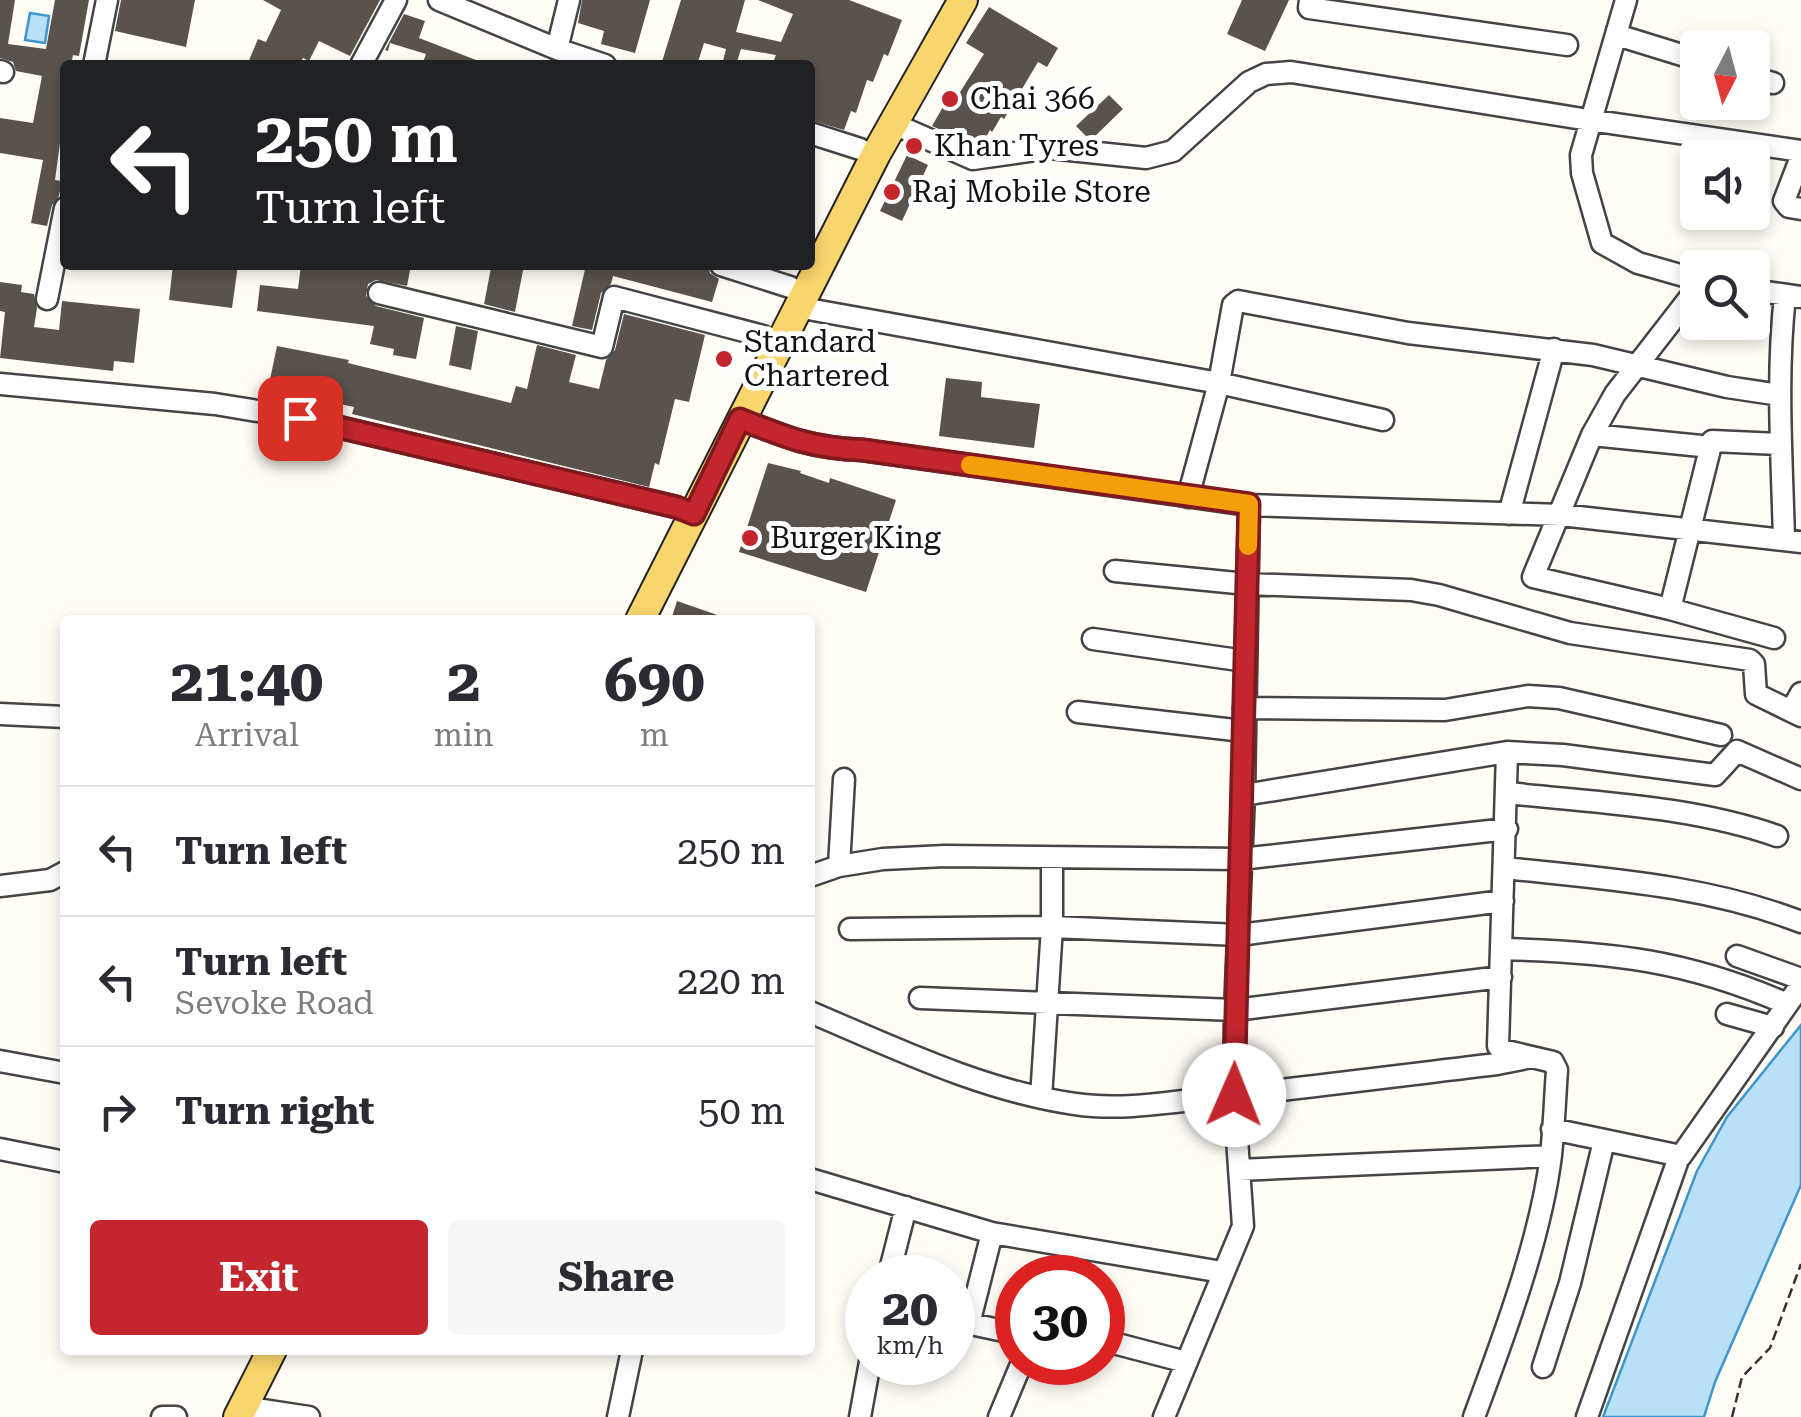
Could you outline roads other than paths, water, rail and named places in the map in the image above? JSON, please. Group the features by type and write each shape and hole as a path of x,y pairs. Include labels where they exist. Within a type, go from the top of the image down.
{"main road":[{"path":"815,251 942,0"},
{"path":"815,240 868,152 894,124 962,0"},
{"path":"642,615 669,545 763,336 796,286"},
{"path":"686,511 740,419 796,286"},
{"path":"625,615 669,545"},
{"path":"251,1413 270,1355"},
{"path":"251,1413 289,1355"}],"street":[{"path":"95,60 107,0"},
{"path":"364,60 396,0"},
{"path":"439,0 591,60"},
{"path":"557,49 569,0"},
{"path":"1310,0 1309,8 1567,45"},
{"path":"1626,0 1589,120 1582,173 1598,237 1608,248 1638,264 1680,277"},
{"path":"1617,35 1680,54"},
{"path":"894,124 973,159 1050,148 1146,158 1172,152 1249,82 1266,74 1291,72 1801,154 1784,201 1801,209"},
{"path":"815,134 868,152"},
{"path":"47,299 60,233"},
{"path":"739,270 1383,420"},
{"path":"379,293 602,347 614,297 763,336"},
{"path":"740,419 795,442 816,446 1188,497 1249,504 1561,516 1793,541 1779,444 1780,332 1793,296"},
{"path":"1188,497 1219,382 1233,305 1238,301 1408,332 1554,349 1780,396"},
{"path":"1680,307 1615,394 1592,435 1534,578 1774,638"},
{"path":"1509,514 1554,349"},
{"path":"0,384 216,404 300,418 686,511"},
{"path":"1592,435 1711,447"},
{"path":"1670,609 1715,440 1779,444"},
{"path":"1164,1417 1243,1226 1234,1095 1249,504"},
{"path":"1115,571 1247,584 1410,590 1439,595 1570,633 1752,660 1755,692 1798,707"},
{"path":"1094,639 1245,660"},
{"path":"1244,708 1445,710 1528,696 1576,700 1721,735"},
{"path":"1078,712 1243,731"},
{"path":"0,714 60,716"},
{"path":"1244,795 1507,752 1715,774 1737,751 1801,779"},
{"path":"1474,1417 1522,1280 1551,1156 1556,1066 1498,1046 1507,752"},
{"path":"839,866 844,780"},
{"path":"1508,793 1685,812 1730,820 1777,836"},
{"path":"815,874 839,866 945,856 1241,860 1507,829"},
{"path":"1041,1098 1052,927 1052,859"},
{"path":"1505,868 1672,886 1754,904 1801,922"},
{"path":"0,886 50,880 60,875"},
{"path":"850,929 1052,927 1238,934 1503,901"},
{"path":"1502,949 1562,950 1677,964 1742,984 1787,1004"},
{"path":"1587,1417 1679,1157 1801,982 1737,956"},
{"path":"920,998 1235,1010 1501,977"},
{"path":"815,1014 945,1068 1041,1098 1120,1107 1497,1064 1532,1056"},
{"path":"1727,1014 1772,1027"},
{"path":"0,1061 60,1072"},
{"path":"1552,1129 1679,1157"},
{"path":"1542,1367 1570,1283 1604,1141"},
{"path":"0,1149 60,1161"},
{"path":"1239,1170 1551,1156"},
{"path":"815,1181 992,1232 1222,1272"},
{"path":"894,1255 906,1207"},
{"path":"975,1281 992,1232"},
{"path":"1125,1346 1186,1362"},
{"path":"618,1417 631,1355"},
{"path":"860,1417 866,1385"},
{"path":"1000,1417 1013,1385"},
{"path":"251,1413 309,1417"},
{"path":"162,1417 176,1417"}],"water":[{"path":"30,13 49,16 45,43 25,40"},
{"path":"1801,1025 1801,1185 1715,1382 1704,1417 1603,1417 1697,1171 1727,1117"}],"place":[{"name":"Chai 366","path":"950,99"},
{"name":"Khan Tyres","path":"914,146"},
{"name":"Raj Mobile Store","path":"892,192"},
{"name":"Standard Chartered","path":"724,359"},
{"name":"Burger King","path":"750,538"}]}
